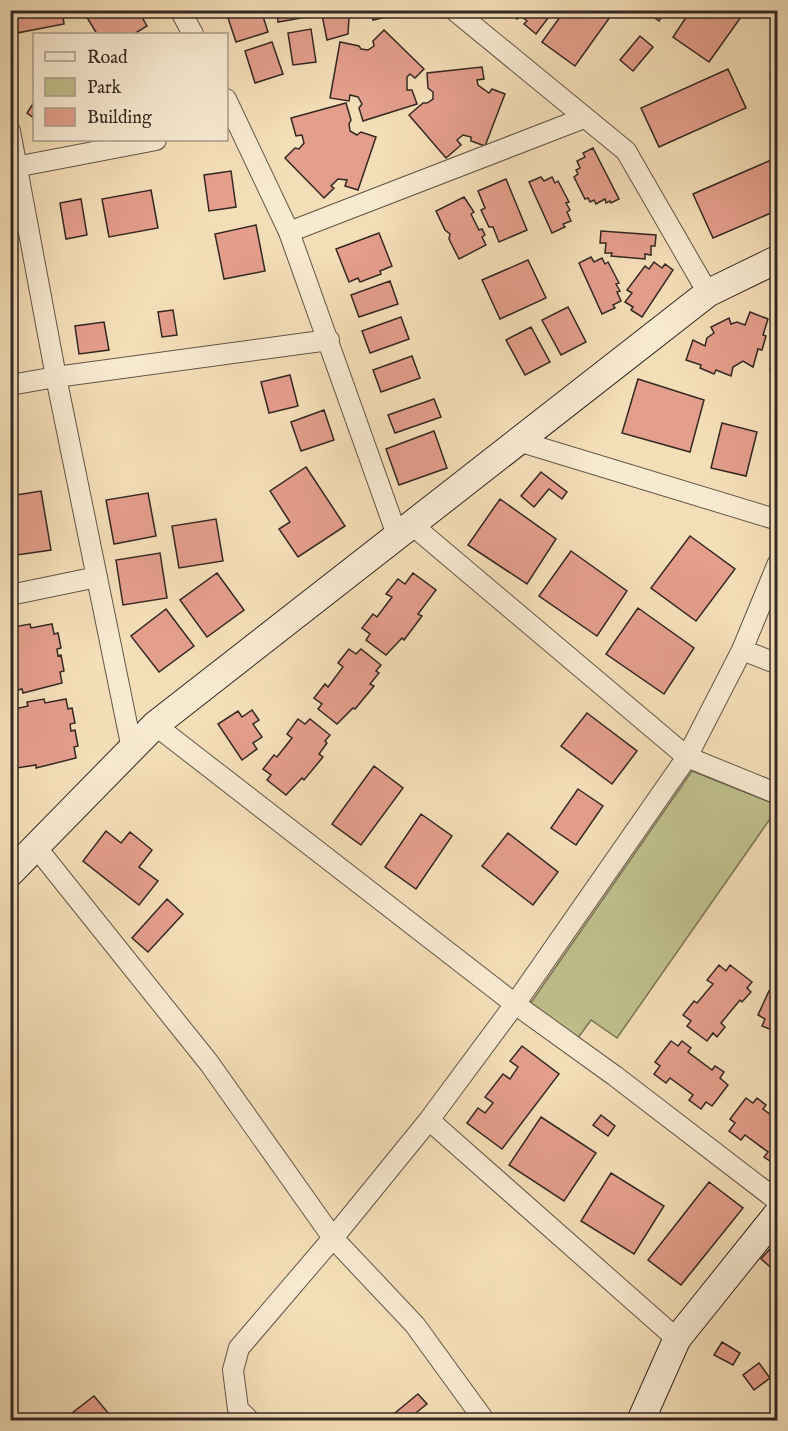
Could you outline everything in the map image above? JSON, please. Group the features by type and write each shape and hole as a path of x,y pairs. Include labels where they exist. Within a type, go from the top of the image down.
{"street":[{"path":"180,10 192,33"},
{"path":"454,10 626,151 708,293"},
{"path":"228,106 233,124 289,232 404,529 687,757 777,794"},
{"path":"289,232 584,118"},
{"path":"10,131 14,167 132,749"},
{"path":"14,167 151,141"},
{"path":"10,873 155,725 708,293 777,260"},
{"path":"10,385 329,340"},
{"path":"518,441 777,520"},
{"path":"249,1420 238,1408 233,1370 239,1348 429,1120 515,1004 687,757 742,650 777,563"},
{"path":"10,595 97,577"},
{"path":"742,650 777,663"},
{"path":"155,725 515,1004 615,1076 777,1200"},
{"path":"36,847 209,1063 333,1238 415,1324 484,1420"},
{"path":"429,1120 677,1340"},
{"path":"641,1420 677,1340 777,1213"}],"green space":[{"path":"692,771 777,805 777,809 617,1038 591,1020 578,1038 530,1004"}],"building":[{"path":"13,10 62,10 64,24 17,33"},
{"path":"138,10 147,26 136,33 96,33 83,11"},
{"path":"250,10 261,10 268,32 236,42 228,18"},
{"path":"277,10 306,10 307,17 278,22"},
{"path":"321,10 387,10 390,16 373,20 371,12 349,18 348,34 327,40"},
{"path":"507,10 549,10 551,14 536,34 524,24 527,21 521,16 517,19"},
{"path":"565,10 615,10 575,66 542,42"},
{"path":"644,10 666,10 659,21"},
{"path":"691,10 746,10 709,62 673,37"},
{"path":"311,29 316,62 293,65 288,33"},
{"path":"384,30 424,69 415,78 410,74 407,77 407,90 412,90 417,104 363,121 359,108 362,104 358,97 350,95 349,101 330,98 340,42 368,50 374,46 373,41"},
{"path":"640,36 653,47 633,71 620,60"},
{"path":"272,42 283,74 255,83 245,51"},
{"path":"482,67 484,79 477,80 478,85 489,93 492,89 505,94 485,146 463,135 457,140 461,145 446,158 409,115 423,103 433,99 433,92 428,88 427,73"},
{"path":"728,69 746,108 659,147 641,108"},
{"path":"778,75 778,96 770,78"},
{"path":"346,103 351,120 350,131 357,135 361,132 376,137 358,190 345,186 347,180 338,179 331,186 334,188 324,198 285,158 304,143 302,135 296,136 291,118"},
{"path":"33,104 33,117 27,113"},
{"path":"593,148 619,199 611,203 610,201 606,203 605,199 596,204 594,200 590,202 588,198 585,199 574,177 578,174 576,170 580,168 577,161 585,157 583,153"},
{"path":"778,157 778,210 713,238 693,194"},
{"path":"231,171 236,207 209,211 204,175"},
{"path":"541,177 544,181 552,177 555,183 558,181 569,202 566,203 570,210 567,212 571,221 563,224 565,227 552,233 529,182"},
{"path":"506,179 527,230 499,242 493,227 489,227 481,210 485,208 478,191"},
{"path":"151,190 158,228 109,237 102,199"},
{"path":"464,197 474,212 471,214 479,230 482,229 485,235 482,237 486,245 459,259 449,239 450,234 445,230 436,211"},
{"path":"81,199 87,235 66,239 60,203"},
{"path":"256,225 265,271 224,279 215,234"},
{"path":"601,231 656,235 655,246 651,246 651,255 645,254 645,259 611,256 612,253 605,253 606,243 600,243"},
{"path":"379,233 392,266 380,271 381,274 360,282 358,278 349,282 336,249"},
{"path":"591,257 594,262 602,258 605,264 608,262 619,283 616,284 620,291 617,292 621,301 613,305 615,308 602,314 579,263"},
{"path":"528,260 546,298 500,319 482,280"},
{"path":"654,262 662,268 665,264 673,270 642,317 631,310 633,307 625,302 632,293 627,290 645,266 649,269"},
{"path":"390,281 398,304 359,317 351,295"},
{"path":"568,307 586,342 561,355 542,320"},
{"path":"173,310 177,335 162,337 158,312"},
{"path":"750,312 768,319 763,335 766,336 762,350 758,349 753,367 743,361 733,367 731,376 716,370 714,374 700,368 701,365 686,360 693,340 705,346 707,338 714,333 711,327 729,318 731,324 737,322 745,325"},
{"path":"401,317 409,339 370,353 362,331"},
{"path":"104,322 109,350 79,354 75,326"},
{"path":"531,327 550,362 525,375 506,340"},
{"path":"10,333 12,333 17,366 10,367"},
{"path":"778,345 778,372 770,370"},
{"path":"412,356 420,378 381,392 373,370"},
{"path":"290,375 298,406 269,413 261,382"},
{"path":"638,379 704,400 690,452 622,433"},
{"path":"434,399 441,417 395,433 388,415"},
{"path":"324,410 334,440 301,451 291,422"},
{"path":"722,423 757,432 746,476 711,468"},
{"path":"434,431 447,468 399,485 386,449"},
{"path":"306,467 345,526 298,557 279,529 290,522 270,491"},
{"path":"541,472 567,492 562,499 549,489 534,507 521,496"},
{"path":"41,491 51,550 10,556 10,496"},
{"path":"148,493 156,536 114,544 106,500"},
{"path":"500,499 556,539 527,584 468,545"},
{"path":"216,519 223,561 179,568 172,526"},
{"path":"690,536 735,569 696,621 651,588"},
{"path":"571,551 627,591 597,636 539,596"},
{"path":"160,553 167,598 123,605 116,560"},
{"path":"217,573 244,610 207,637 180,600"},
{"path":"413,573 436,590 418,614 422,616 404,640 402,638 386,655 366,640 370,634 362,628 373,614 377,617 392,597 386,594 398,579 405,584"},
{"path":"638,608 694,648 664,694 606,654"},
{"path":"166,609 194,646 159,672 131,636"},
{"path":"30,624 31,628 52,624 54,634 58,633 61,648 57,649 58,656 61,655 64,671 60,672 62,683 23,693 22,689 10,692 10,632 14,631 13,627"},
{"path":"349,649 356,654 361,649 381,665 376,671 379,673 370,684 374,686 355,709 353,708 337,724 318,709 322,704 314,698 325,684 328,687 343,667 338,663"},
{"path":"44,699 45,703 66,699 68,709 72,708 75,723 70,724 71,731 75,730 78,746 74,747 76,758 36,768 36,765 17,768 15,758 12,758 10,753 10,743 14,742 10,734 10,710 28,706 27,702"},
{"path":"252,710 259,720 253,724 262,737 253,743 257,749 242,760 218,724 238,711 242,717"},
{"path":"587,713 637,751 612,784 561,746"},
{"path":"298,719 305,724 310,719 330,735 319,754 323,757 304,780 302,778 286,795 267,780 271,775 263,769 274,755 277,757 292,738 287,734"},
{"path":"374,766 403,788 361,845 332,824"},
{"path":"578,789 603,806 576,845 551,828"},
{"path":"421,814 452,836 416,889 385,867"},
{"path":"106,831 121,843 130,832 152,850 139,867 158,881 139,905 83,861"},
{"path":"508,833 558,872 533,905 482,866"},
{"path":"167,899 183,914 148,952 132,938"},
{"path":"719,965 726,971 730,965 752,982 747,988 751,992 742,1002 740,1000 721,1023 725,1027 717,1037 713,1033 707,1041 687,1026 691,1021 683,1015 694,1001 697,1003 713,984 707,980"},
{"path":"778,985 778,1024 775,1023 772,1030 762,1026 765,1019 758,1015 769,991 774,993"},
{"path":"671,1041 678,1046 682,1041 691,1048 688,1052 712,1070 715,1066 724,1072 720,1078 728,1085 712,1106 706,1102 701,1109 689,1100 693,1095 670,1078 666,1083 654,1074 660,1066 655,1062"},
{"path":"522,1046 559,1074 502,1149 467,1123 478,1108 485,1113 493,1103 485,1097 503,1074 510,1079 518,1067 510,1061"},
{"path":"746,1098 753,1103 757,1098 766,1105 763,1109 778,1120 776,1165 764,1157 768,1152 745,1135 741,1140 729,1131 735,1123 730,1119"},
{"path":"601,1115 615,1126 608,1136 593,1125"},
{"path":"541,1117 596,1153 564,1201 509,1165"},
{"path":"611,1173 664,1206 634,1254 581,1221"},
{"path":"709,1182 743,1208 681,1285 648,1260"},
{"path":"775,1243 778,1246 776,1272 761,1259"},
{"path":"722,1342 740,1353 733,1365 714,1355"},
{"path":"759,1363 770,1378 754,1390 743,1375"},
{"path":"418,1394 427,1404 407,1420 393,1420 390,1417"},
{"path":"94,1396 109,1414 101,1420 96,1416 91,1420 69,1420 67,1417"}]}
